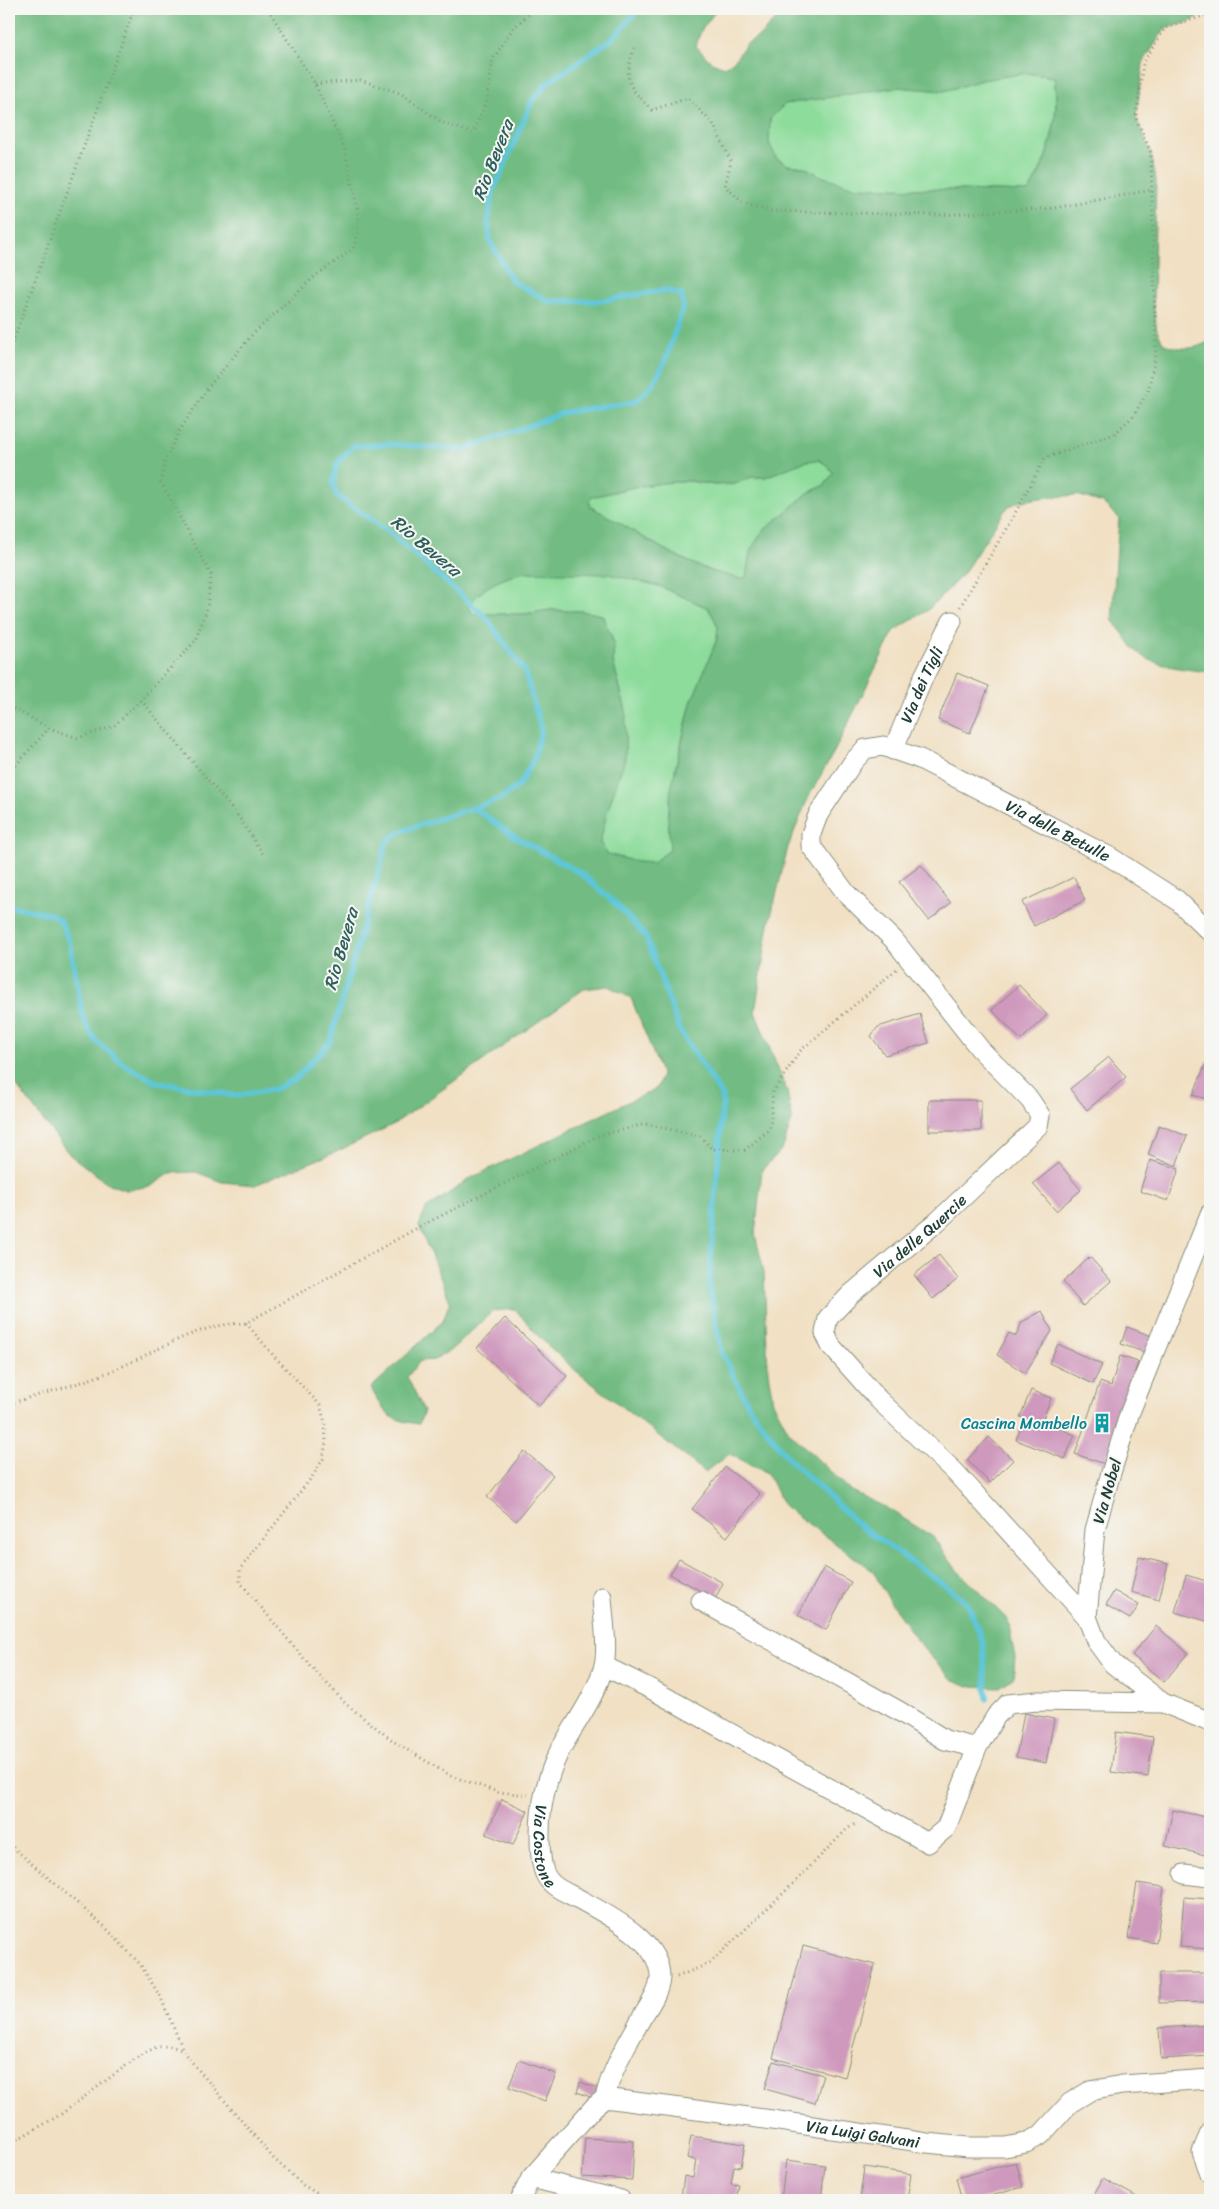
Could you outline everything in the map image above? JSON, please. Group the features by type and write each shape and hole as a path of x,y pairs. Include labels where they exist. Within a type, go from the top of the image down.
{"street":[{"name":"Via dei Tigli","path":"892,750 924,676 952,621"},
{"name":"Via delle Betulle","path":"811,846 811,834 818,815 853,762 865,749 883,746 920,759 1110,857 1177,900 1210,932"},
{"name":"Via delle Quercie","path":"811,846 846,893 894,940 980,1049 1030,1100 1040,1115 1038,1126 938,1221 852,1294 828,1318 825,1333 831,1346 879,1400 955,1472 1087,1617"},
{"name":"Via Nobel","path":"1210,1214 1130,1412 1110,1476 1095,1530 1087,1617 1096,1640 1113,1664 1163,1703 1210,1722"},
{"name":"Via Costone","path":"602,1597 604,1666 598,1685 558,1754 544,1796 540,1833 545,1873 552,1885 641,1938 656,1958 660,1970 660,1982"},
{"path":"701,1600 899,1711 945,1740 977,1748"},
{"path":"604,1666 651,1689 928,1843 946,1828 977,1748 996,1716 1008,1704 1037,1701 1163,1703"},
{"path":"1184,1874 1210,1877"},
{"path":"520,2200 531,2178 594,2107 605,2098 615,2068 654,1998 660,1982"},
{"name":"Via Luigi Galvani","path":"605,2098 733,2114 927,2143 968,2147 1005,2147 1026,2143 1041,2135 1070,2102 1090,2091 1122,2085 1210,2079"},
{"path":"1210,2133 1202,2152 1210,2173"},
{"path":"531,2178 621,2200"}],"path":[{"path":"9,352 134,9"},
{"path":"9,706 49,728 78,738 114,726 141,700 196,640 207,608 211,575 161,482 164,461 179,431 210,386 246,342 314,278 353,249 358,233 358,212 345,150 315,84 268,9"},
{"path":"315,84 360,80 400,93 443,123 473,133 487,100 493,59 513,28 534,9"},
{"path":"952,621 1013,516 1044,458 1114,434 1134,416 1148,391 1156,355 1151,152 1136,118 1143,63 1165,28 1210,14"},
{"path":"634,48 628,66 630,88 652,110 688,98 713,124 731,161 726,186 743,203 771,211 937,215 1054,208 1152,190"},
{"path":"141,700 238,816 264,854"},
{"path":"9,773 49,728"},
{"path":"9,1404 104,1374 193,1333 226,1323 246,1324 419,1227 600,1135 646,1124 700,1136 712,1149 745,1150 770,1129 774,1092 800,1051 833,1021 909,959"},
{"path":"246,1324 320,1405 325,1423 326,1442 323,1459 312,1477 240,1569 240,1582 305,1660 347,1705 396,1743 451,1776 498,1792 544,1796"},
{"path":"660,1982 678,1977 710,1963 795,1882 847,1829 873,1812"},
{"path":"9,1844 105,1928 140,1964 160,1996 183,2049 274,2159 303,2184 328,2200"},
{"path":"9,2144 60,2115 136,2058 156,2047 169,2046 183,2049"}],"green space":[{"path":"9,9 717,9 701,31 696,46 710,61 724,67 734,61 746,44 760,36 775,20 796,9 1205,9 1193,20 1165,28 1143,63 1136,118 1151,153 1156,180 1153,303 1157,331 1164,344 1177,347 1199,346 1210,341 1210,672 1167,666 1146,658 1131,645 1112,620 1119,518 1103,503 1077,495 1017,502 1005,510 963,574 928,610 894,631 835,750 808,798 788,847 769,924 755,1012 787,1091 792,1119 783,1148 762,1170 755,1234 764,1272 768,1372 773,1402 789,1432 851,1491 885,1507 933,1537 956,1569 1008,1620 1015,1658 1013,1678 1000,1687 969,1686 952,1679 922,1647 891,1603 873,1571 784,1506 767,1473 730,1454 705,1472 575,1370 540,1338 515,1309 493,1311 452,1349 434,1360 420,1361 407,1377 424,1411 419,1424 400,1420 389,1415 376,1397 371,1388 443,1321 450,1301 419,1226 426,1209 471,1178 657,1088 662,1075 631,998 608,986 584,989 394,1124 334,1153 255,1185 222,1182 196,1172 171,1173 151,1186 126,1190 109,1184 70,1155 9,1076","holes":["1026,73 1054,77 1056,91 1055,121 1048,151 1028,192 854,187 821,176 804,167 788,165 776,158 769,143 770,119 785,104 897,87 944,91 982,80","819,460 827,465 833,473 825,485 808,493 762,532 750,551 746,577 741,579 708,570 674,555 591,507 589,501 592,497 634,487 663,483 690,481 714,485 735,484 751,477 765,477 806,461","523,572 608,574 659,586 708,608 714,618 718,627 717,639 691,703 671,789 668,818 670,850 652,863 637,862 607,854 600,843 607,812 625,759 626,711 613,662 614,643 602,615 581,611 550,610 524,614 473,614 468,606 486,588"]},
{"path":"1026,73 1054,77 1056,92 1052,137 1036,179 1028,192 854,187 821,176 804,167 788,165 776,158 769,143 770,119 784,104 897,87 944,91 982,80"},
{"path":"819,460 827,465 833,473 825,485 808,493 762,532 746,577 741,579 708,570 674,555 591,507 589,501 592,497 634,487 663,483 690,481 714,485 735,484 751,477 765,477 806,461"},
{"path":"523,572 608,573 659,586 708,608 718,627 717,639 691,703 675,768 670,850 652,863 637,862 607,854 600,843 626,711 613,662 614,643 602,615 581,611 550,610 524,614 472,614 468,606 486,588"}],"building":[{"path":"957,673 989,686 970,733 938,720"},
{"path":"921,865 951,903 929,920 899,882"},
{"path":"1074,877 1085,900 1034,926 1022,902"},
{"path":"1019,985 1047,1015 1021,1040 992,1010"},
{"path":"920,1014 929,1043 885,1055 871,1036 878,1027"},
{"path":"1109,1057 1126,1077 1087,1110 1070,1089"},
{"path":"1210,1059 1210,1100 1193,1095 1206,1063"},
{"path":"929,1100 981,1100 981,1131 929,1131"},
{"path":"1159,1125 1187,1136 1176,1166 1148,1155"},
{"path":"1150,1160 1179,1169 1168,1201 1140,1191"},
{"path":"1059,1163 1081,1190 1056,1211 1033,1184"},
{"path":"939,1255 958,1279 933,1299 914,1275"},
{"path":"1090,1257 1111,1281 1083,1306 1063,1282"},
{"path":"1042,1311 1052,1331 1025,1373 997,1355 1009,1333 1016,1336 1022,1322"},
{"path":"505,1318 567,1376 539,1406 477,1348"},
{"path":"1127,1327 1152,1336 1146,1353 1121,1344"},
{"path":"1058,1344 1102,1365 1093,1384 1049,1363"},
{"name":"Cascina Mombello","path":"1120,1356 1138,1362 1105,1464 1075,1454 1100,1382 1111,1386"},
{"path":"1031,1390 1051,1398 1042,1421 1075,1435 1065,1459 1016,1440 1024,1419 1020,1417"},
{"path":"989,1437 1013,1460 990,1483 967,1460"},
{"path":"524,1451 553,1475 516,1521 487,1497"},
{"path":"725,1467 760,1494 727,1537 692,1509"},
{"path":"1139,1557 1168,1564 1159,1600 1131,1592"},
{"path":"679,1559 723,1583 715,1599 670,1574"},
{"path":"824,1567 851,1582 826,1630 798,1615"},
{"path":"1186,1575 1210,1582 1210,1622 1175,1612"},
{"path":"1114,1591 1139,1605 1130,1619 1106,1605"},
{"path":"1156,1626 1188,1653 1164,1682 1132,1655"},
{"path":"1024,1713 1054,1719 1046,1763 1016,1757"},
{"path":"1116,1732 1153,1737 1148,1777 1111,1772"},
{"path":"502,1799 528,1811 513,1845 486,1834"},
{"path":"1173,1810 1210,1818 1210,1856 1165,1846"},
{"path":"1137,1883 1164,1887 1156,1943 1128,1938"},
{"path":"1184,1897 1210,1899 1210,1949 1180,1947"},
{"path":"803,1946 875,1965 845,2077 773,2058"},
{"path":"1159,1973 1210,1973 1210,2002 1159,2003"},
{"path":"1210,2025 1210,2056 1161,2059 1159,2028"},
{"path":"519,2060 556,2074 545,2101 509,2087"},
{"path":"773,2061 823,2075 815,2103 765,2089"},
{"path":"580,2082 597,2088 593,2098 577,2092"},
{"path":"691,2136 745,2144 741,2167 734,2166 731,2184 739,2185 736,2200 681,2198 684,2176 693,2178 696,2160 687,2158"},
{"path":"585,2138 634,2141 632,2180 582,2177"},
{"path":"786,2160 825,2165 821,2200 781,2200"},
{"path":"1016,2162 1023,2187 976,2200 962,2200 956,2178"},
{"path":"864,2167 911,2174 907,2200 860,2200"},
{"path":"1103,2178 1142,2200 1091,2200"}],"waterway":[{"name":"Rio Bevera","path":"9,906 50,914 60,920 70,943 83,1018 95,1040 126,1066 156,1082 236,1096 275,1089 295,1079 330,1042 387,842 399,832 500,799 519,785 534,759 541,729 525,672 486,617 390,533 337,496 333,484 337,463 353,446 390,444 462,450 566,412 636,401 652,386 665,362 683,307 682,295 665,290 600,301 549,301 512,281 490,241 488,221 493,192 532,101 547,83 612,39 636,13 636,9"},
{"path":"474,808 512,835 582,874 616,904 646,937 680,1031 723,1097 709,1285 722,1353 751,1410 788,1458 860,1526 953,1591 969,1606 983,1643 987,1699"}],"place":[{"name":"Cascina Mombello","path":"1102,1423"}]}
